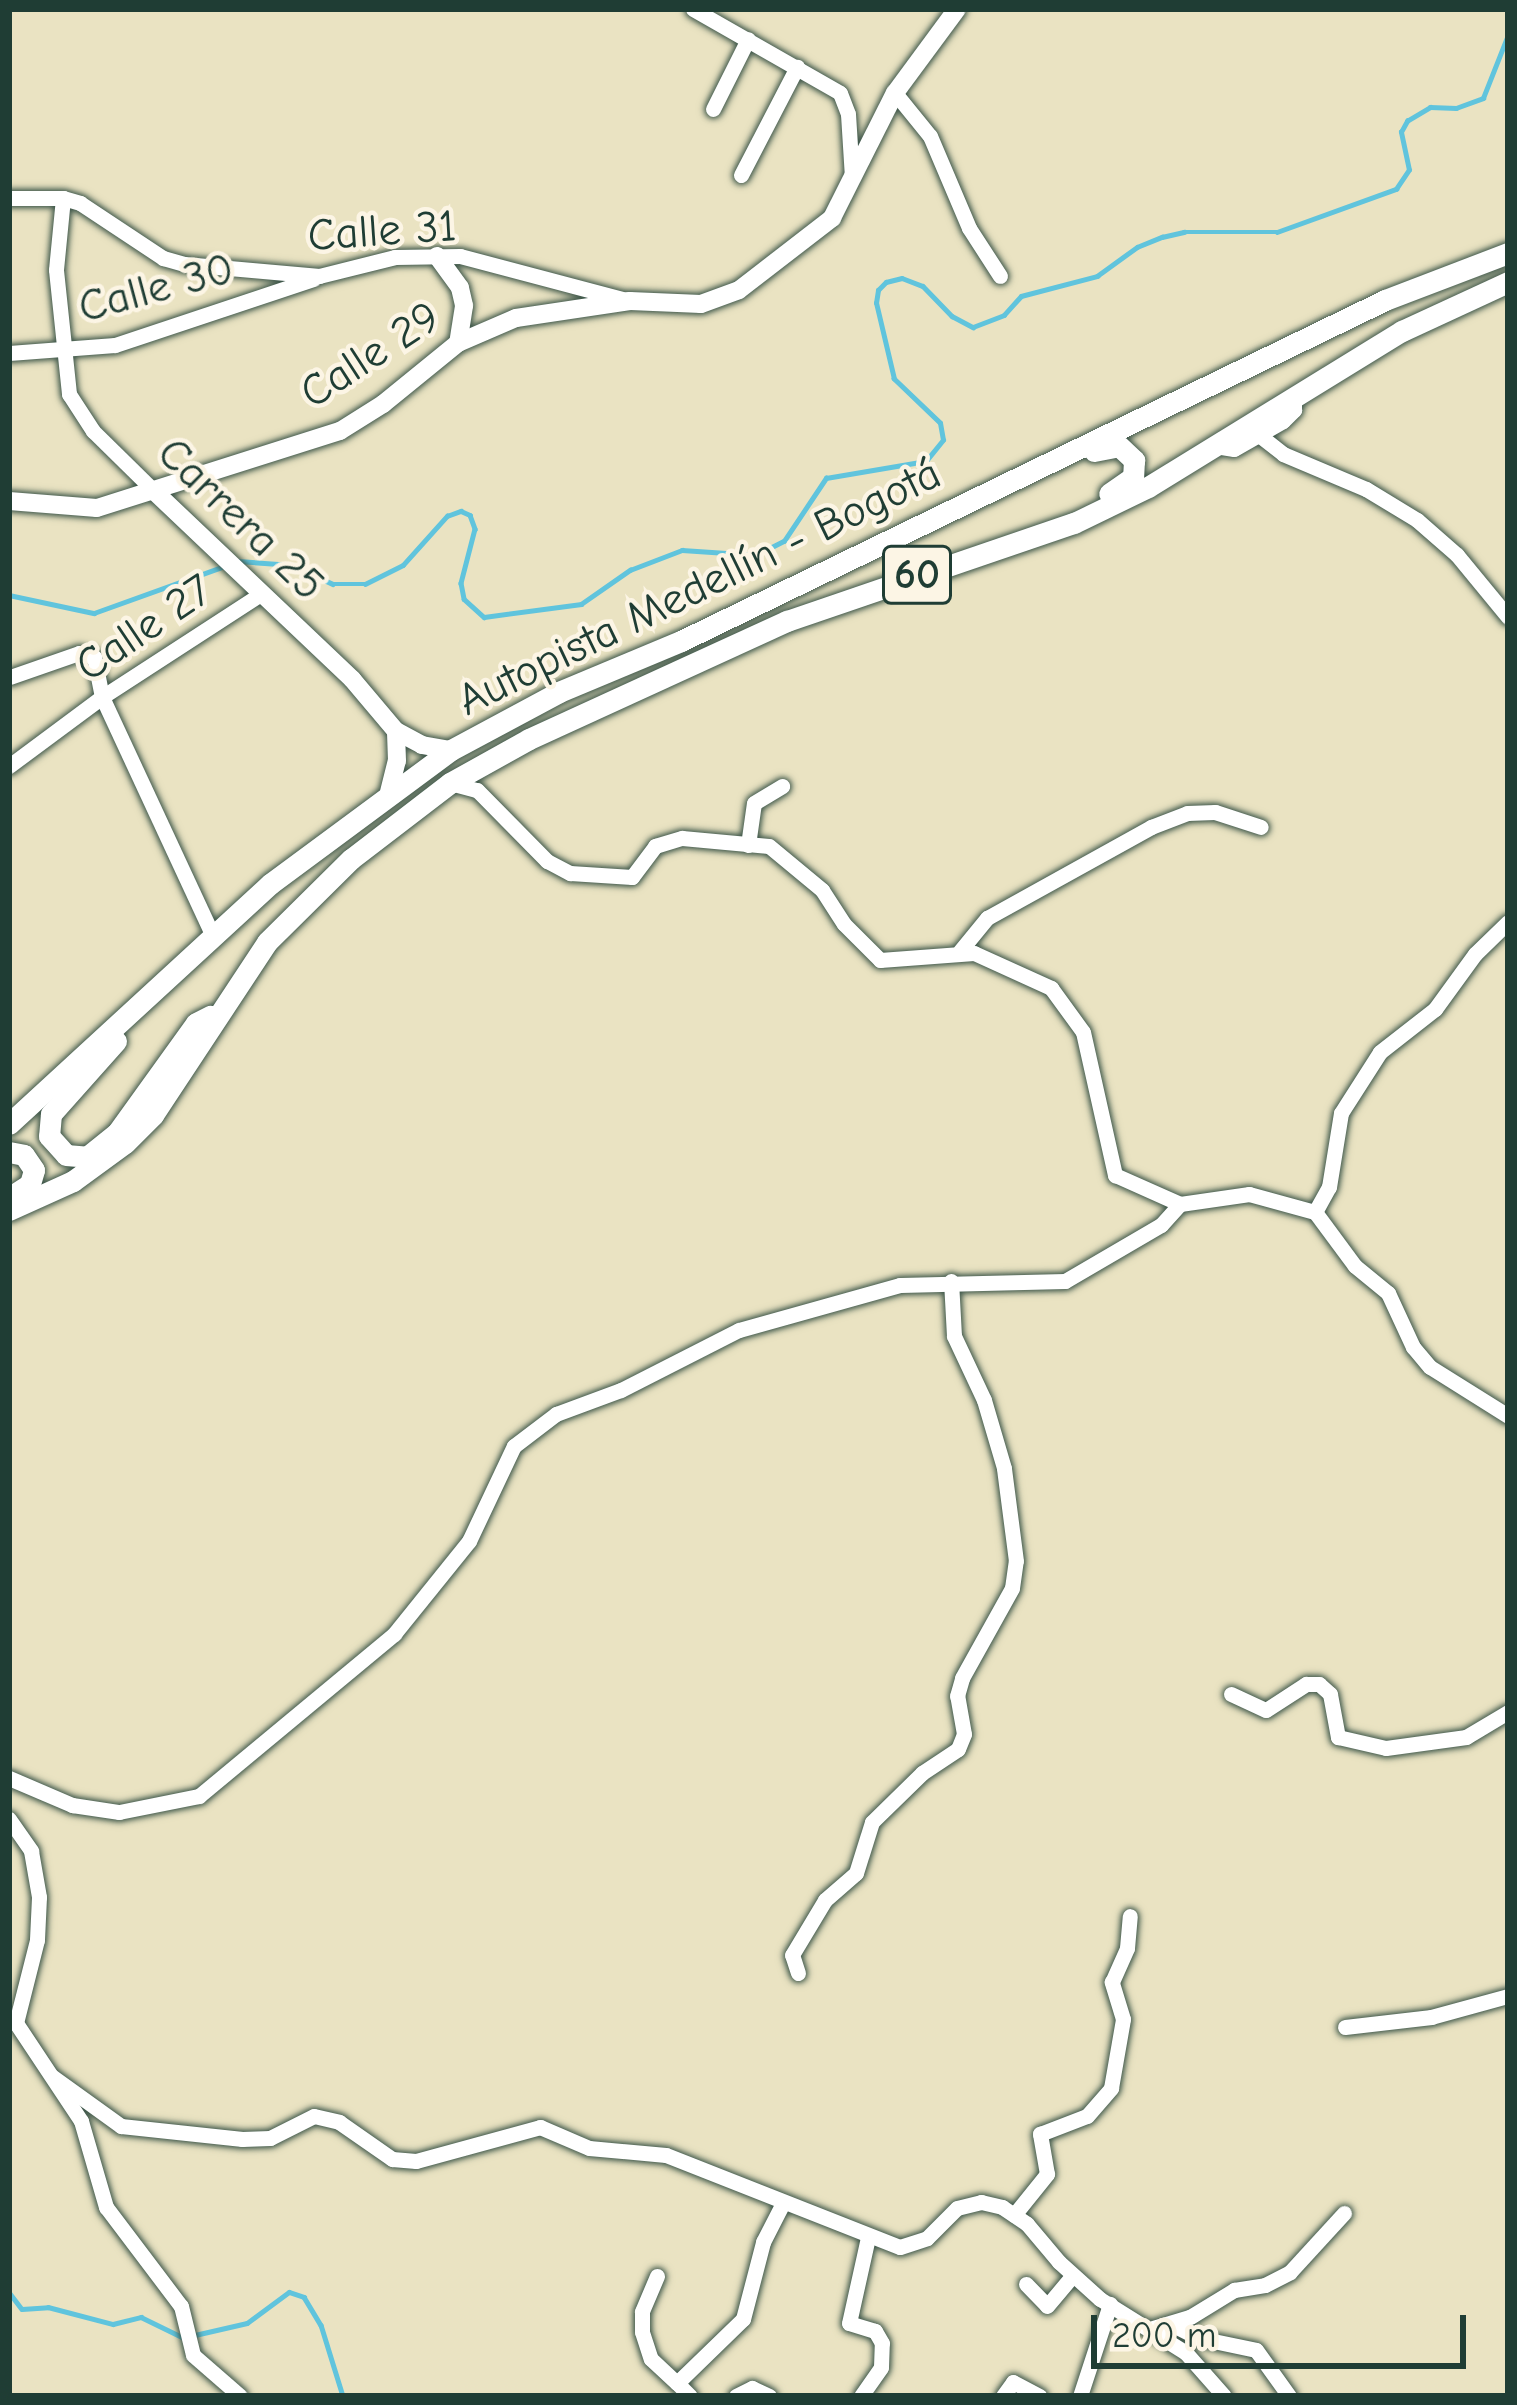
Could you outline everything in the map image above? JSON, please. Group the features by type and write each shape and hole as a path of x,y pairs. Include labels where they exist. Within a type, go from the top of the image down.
{"highway":[{"name":"Autopista Medellín - Bogotá","path":"9,1124 213,936 388,792 452,750 559,692 681,641 1385,300 1508,253"},
{"name":"Autopista Medellín - Bogotá","path":"9,1210 73,1181 125,1143 153,1115 218,1012 307,899 400,818 450,783 529,739 804,614 987,554 1110,506 1402,331 1508,282"},
{"path":"987,554 1004,536 1120,489 1133,477 1134,460 1112,445 1026,484 1001,484"},
{"path":"134,1009 118,1038 50,1114 49,1136 66,1155 87,1157 106,1144 135,1113 196,1023 218,1012"},
{"path":"9,1151 24,1154 34,1170 30,1184 9,1198"}],"main road":[{"name":"Calle 29","path":"9,500 91,509 340,431 383,404 458,343 516,318 631,301 683,306 739,290 819,233 853,183 895,93 957,9"},
{"path":"436,256 460,288 464,306 458,343"},
{"name":"Carrera 25","path":"155,492 396,730 422,746 452,750"},
{"path":"388,792 398,761 396,730"}],"street":[{"path":"693,9 719,16 845,100 853,183"},
{"path":"713,109 748,39"},
{"path":"741,175 797,67"},
{"path":"895,93 930,136 969,228 1000,277"},
{"name":"Calle 31","path":"9,198 63,198 107,218 163,258 320,276 381,259 436,256 479,260 631,301"},
{"name":"Carrera 25","path":"63,198 56,247 69,394 79,416 155,492"},
{"name":"Calle 30","path":"9,353 146,337 320,276"},
{"path":"1215,446 1234,449 1259,435 1290,416 1294,398"},
{"path":"1259,435 1283,454 1366,489 1417,520 1457,555 1508,617"},
{"name":"Calle 27","path":"9,766 101,697 262,593"},
{"path":"10,677 88,654 98,665 101,697 213,936"},
{"path":"450,783 477,790 547,861 570,873 632,877 656,846 682,838 778,849 880,960 900,962 960,951 1060,994 1084,1032 1115,1175 1180,1204 1249,1194 1315,1212 1355,1266 1388,1293 1413,1347 1430,1367 1508,1416"},
{"path":"748,844 754,803 782,786"},
{"path":"960,951 987,918 1151,827 1187,813 1216,812 1261,827"},
{"path":"1315,1212 1329,1187 1341,1113 1380,1052 1436,1010 1475,954 1508,922"},
{"path":"9,1778 72,1805 119,1812 199,1796 394,1634 458,1558 507,1458 534,1428 739,1330 901,1285 1064,1281 1161,1226 1180,1204"},
{"path":"798,1973 791,1955 825,1900 856,1874 872,1822 922,1773 958,1749 964,1734 957,1696 962,1678 1012,1588 1016,1561 1004,1468 984,1400 954,1336 951,1281"},
{"path":"1232,1694 1266,1710 1306,1684 1319,1684 1330,1694 1338,1737 1386,1748 1466,1737 1508,1712"},
{"path":"9,1819 31,1851 39,1898 37,1940 16,2023 81,2121 106,2207 181,2306 193,2355 239,2396"},
{"path":"1014,2215 1047,2174 1040,2134 1087,2116 1114,2082 1123,2019 1112,1988 1127,1948 1130,1916"},
{"path":"1346,2027 1431,2017 1508,1996"},
{"path":"53,2078 121,2126 270,2138 314,2116 339,2122 392,2159 416,2161 540,2127 589,2148 666,2155 900,2247 927,2238 957,2208 980,2202 1014,2215 1073,2275 1186,2353 1224,2396"},
{"path":"657,2276 643,2312 642,2332 651,2359 684,2390 743,2319 763,2242 783,2203"},
{"path":"1154,2328 1173,2325 1225,2294 1265,2285 1290,2272 1344,2213"},
{"path":"861,2396 881,2367 882,2343 874,2331 849,2323 868,2237"},
{"path":"1026,2284 1047,2306 1073,2275"},
{"path":"1080,2396 1110,2304"},
{"path":"1173,2325 1199,2338 1250,2346 1289,2396"},
{"path":"1003,2396 1013,2383 1039,2396"},
{"path":"736,2396 752,2388 769,2396"}],"waterway":[{"path":"238,561 292,565 333,584 365,584 403,565 447,516 461,511 470,515 475,529 461,583 464,599 484,617 581,604 630,570 682,550 756,555 784,541 826,478 926,461 943,440 940,423 894,379 876,303 878,290 886,282 902,278 923,286 952,316 973,327 1004,315 1021,296 1097,276 1137,247 1162,237 1184,232 1277,232 1396,189 1409,170 1401,132 1407,121 1430,107 1456,108 1483,98 1508,35"},
{"path":"9,595 94,613 227,565"},
{"path":"9,2292 22,2309 48,2307 113,2324 141,2317 184,2338"},
{"path":"195,2335 247,2323 289,2292 304,2297 321,2325 343,2396"}]}
